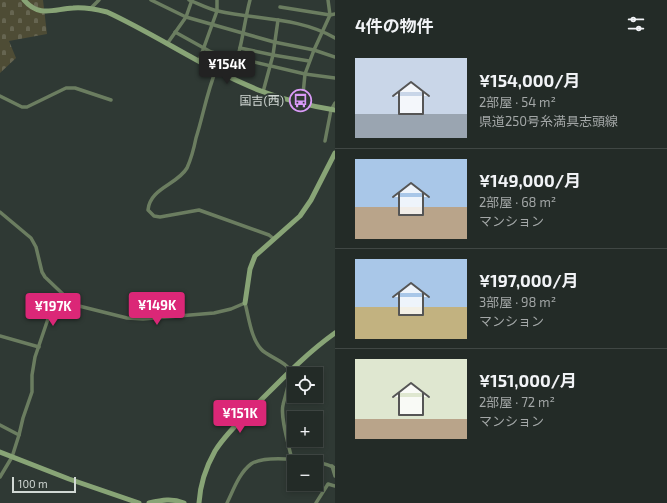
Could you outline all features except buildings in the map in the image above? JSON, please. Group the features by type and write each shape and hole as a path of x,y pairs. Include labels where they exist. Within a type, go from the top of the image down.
{"street":[{"path":"24,0 34,9 46,12 72,8 91,8 107,12 216,70 263,92 302,104 333,110"},
{"path":"91,8 99,0"},
{"path":"151,0 186,17 274,42 314,50 335,57"},
{"path":"167,44 186,17 191,0 217,11 278,20 322,31 335,38"},
{"path":"199,61 217,11 217,0"},
{"path":"230,77 237,60 250,0"},
{"path":"302,104 305,74 330,15 328,0"},
{"path":"280,7 330,15 335,14"},
{"path":"263,92 273,55 278,20"},
{"path":"174,32 211,52 237,60 305,74 335,78"},
{"path":"240,48 310,61"},
{"path":"216,70 186,169 172,182 154,195 149,204 148,210 154,216 160,217 200,210 268,235 274,239"},
{"path":"0,96 22,107 27,107 66,88 75,88 111,100"},
{"path":"325,141 335,102"},
{"path":"288,367 265,353 258,345 250,324 245,303 250,270 253,260 259,252 300,216 335,153"},
{"path":"0,212 31,238 36,247 42,272 45,277 67,298 67,303"},
{"path":"0,477 12,457 19,435 22,418 32,392 33,364 44,329 51,312 60,304 67,303 126,318 143,319 214,313 231,309 245,303"},
{"path":"294,367 335,333"},
{"path":"0,336 38,347"},
{"path":"199,503 204,475 216,450 241,420 287,374"},
{"path":"287,388 282,412 291,455"},
{"path":"0,425 19,435"},
{"path":"0,452 69,479 139,503"},
{"path":"227,503 242,474 252,463 257,460 266,459 287,460"},
{"path":"323,463 334,467 335,476"},
{"path":"316,503 328,484 335,486"},
{"path":"149,503 164,500 174,500 184,503"}],"green space":[{"path":"0,0 43,0 47,34 9,41 16,58 0,73"}],"place":[{"name":"国吉(西)","path":"300,101"}]}
